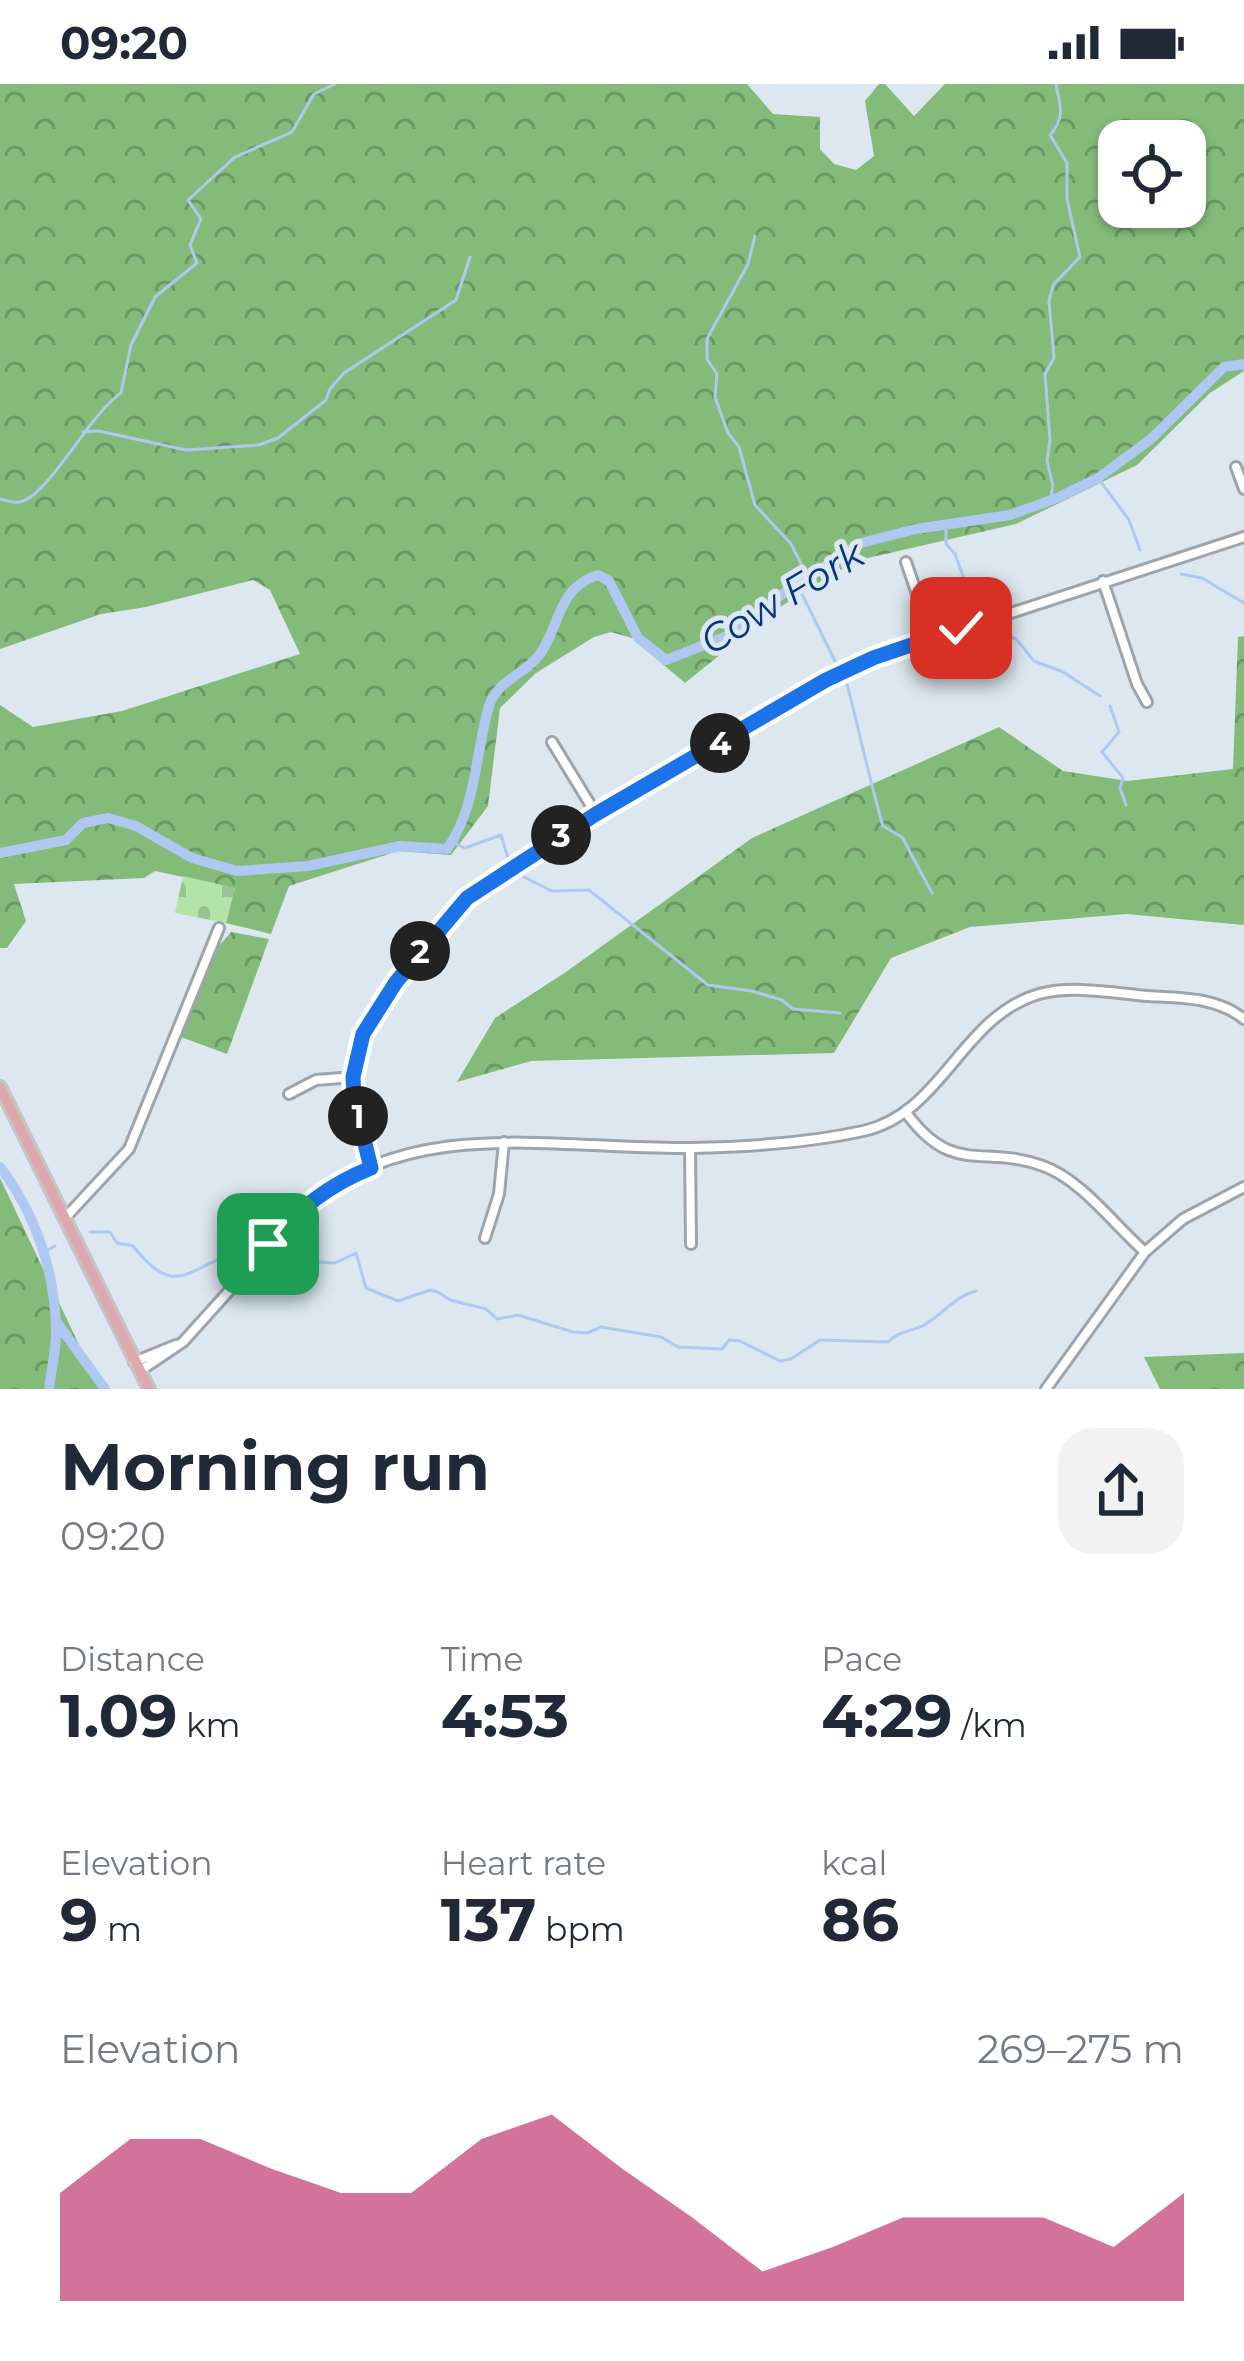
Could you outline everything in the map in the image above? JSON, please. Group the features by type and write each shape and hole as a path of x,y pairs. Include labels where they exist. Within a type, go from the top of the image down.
{"main road":[{"path":"0,1087 149,1389"}],"street":[{"path":"1236,467 1244,489"},
{"path":"371,1168 354,1099 353,1077 363,1034 447,918 485,884 826,680 932,638 1244,537"},
{"path":"906,562 932,638"},
{"path":"1103,581 1147,702"},
{"path":"552,742 596,814"},
{"path":"65,1218 128,1150 218,928"},
{"path":"136,1367 183,1342 294,1215 322,1192 371,1168 438,1146 504,1142 690,1148 868,1130 907,1114 977,1034 1002,1012 1043,993 1066,990 1184,998 1210,1002 1244,1018"},
{"path":"289,1094 316,1080 353,1077"},
{"path":"907,1114 942,1149 1042,1165 1060,1174 1145,1252"},
{"path":"485,1238 502,1178 504,1142"},
{"path":"690,1148 691,1244"},
{"path":"1046,1389 1145,1252 1184,1220 1244,1187"}],"green space":[{"path":"0,84 747,84 773,114 820,117 820,149 834,164 856,170 874,156 865,101 879,84 885,84 914,116 945,84 1244,84 1244,371 1210,393 1137,465 1016,524 855,561 777,609 685,683 632,638 611,632 594,637 536,673 500,708 488,806 451,855 398,851 289,886 271,934 226,923 234,888 155,871 144,878 14,884 26,921 7,948 0,948 0,705 33,727 122,711 300,654 270,590 253,580 101,614 0,649"},
{"path":"1244,636 1244,925 1126,914 970,927 891,958 834,1053 531,1061 457,1082 495,1018 752,838 999,727 1063,771 1128,781 1233,769 1238,637"},
{"path":"183,876 235,888 226,923 175,913"},
{"path":"231,932 269,939 227,1054 181,1037 218,947"},
{"path":"0,1178 100,1389 0,1389"},
{"path":"1244,1353 1244,1389 1160,1389 1144,1357"}],"waterway":[{"path":"0,499 16,502 42,487 121,393 131,345 155,297 197,263 190,245 201,219 188,200 235,157 292,132 314,94 335,84"},
{"path":"1050,501 1045,374 1054,358 1049,301 1053,285 1080,257 1067,199 1067,163 1050,135 1060,116 1056,84"},
{"path":"755,236 748,264 707,339 707,359 717,374 715,397 728,433 739,447 755,505 791,544 808,577"},
{"path":"83,432 99,431 186,450 259,445 278,438 326,400 344,373 456,300 470,257"},
{"name":"Cow Fork","path":"0,853 66,840 83,823 108,818 136,826 192,858 237,871 308,866 400,846 447,849 470,798 493,697 540,654 567,598 585,581 598,575 609,581 638,638 666,660 727,636 861,543 916,529 1010,515 1098,478 1151,439 1224,367 1244,364"},
{"path":"1098,478 1129,520 1140,550"},
{"path":"946,524 946,544 966,584 980,591 983,610"},
{"path":"1181,574 1202,578 1244,603"},
{"path":"797,584 837,665"},
{"path":"996,631 1016,639 1034,661 1063,672 1100,696"},
{"path":"847,684 883,826 902,837 932,893"},
{"path":"1110,706 1119,732 1102,752 1123,778 1120,788 1126,805"},
{"path":"452,842 465,848 501,835 508,858"},
{"path":"520,875 552,891 589,890 708,985 752,991 782,1000 793,1009 840,1013"},
{"path":"0,1167 24,1204 48,1267 56,1333 49,1389"},
{"path":"90,1232 110,1232 117,1243 133,1246 161,1273 173,1276 238,1253"},
{"path":"44,1252 55,1246"},
{"path":"282,1260 335,1263 356,1253 366,1288 398,1301 430,1290 486,1309 497,1319 518,1315 573,1332 601,1327 661,1337 678,1347 722,1349 729,1340 740,1341 780,1361 820,1340 888,1342 976,1291"},
{"path":"58,1324 105,1389"}],"route":[{"path":"268,1244 322,1192 371,1168 354,1099 353,1077 363,1034 383,999 467,898 512,865 826,680 873,658 961,628"}]}
